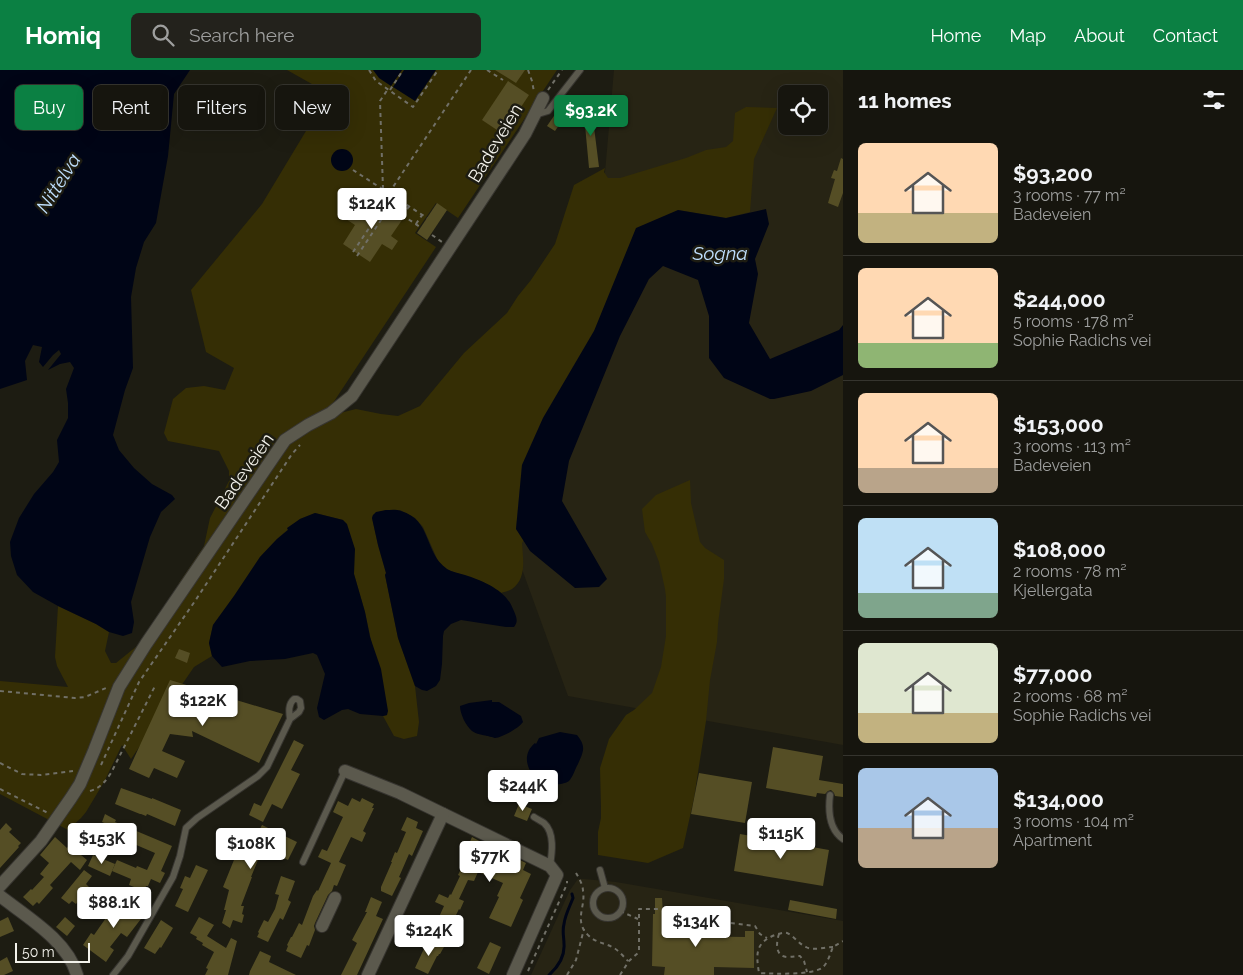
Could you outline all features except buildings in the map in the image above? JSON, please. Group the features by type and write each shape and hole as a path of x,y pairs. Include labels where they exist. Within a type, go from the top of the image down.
{"street":[{"name":"Badeveien","path":"0,886 41,842 75,792 94,751 119,687 284,440 331,413 352,396 525,134 533,116 538,95"},
{"path":"345,771 400,793 550,866 557,874 512,975"},
{"path":"368,975 443,814"},
{"path":"0,896 47,933 66,952 75,967 77,975"},
{"path":"322,926 335,898"}],"lane":[{"path":"533,116 548,111 580,70"},
{"path":"113,975 128,956 173,877 186,828 197,818 258,776 267,767 290,719"},
{"path":"303,862 345,771"},
{"path":"830,796 828,810 831,822 839,836 843,839"},
{"path":"534,817 544,822 548,828 552,846 550,866"},
{"path":"600,870 605,888"},
{"path":"605,888 612,888 618,892 623,904 620,911 614,916 606,918 598,914 594,907 594,899 598,892 605,888"}],"path":[{"path":"369,70 376,81 413,107 438,70"},
{"path":"383,189 380,100 403,70"},
{"path":"353,252 388,201 471,70"},
{"path":"488,70 503,80"},
{"path":"528,70 538,95 562,70"},
{"path":"353,170 427,218"},
{"path":"388,201 393,204 393,209"},
{"path":"403,216 409,206"},
{"path":"383,208 387,210 393,209 420,227"},
{"path":"357,256 387,210"},
{"path":"416,224 422,215"},
{"path":"99,769 139,682 292,454 303,441"},
{"path":"0,691 75,698 85,697 113,684 119,687"},
{"path":"75,792 91,791 105,782 155,686"},
{"path":"0,763 22,774 84,772"},
{"path":"0,789 57,818"},
{"path":"576,873 584,890 581,910 581,922 584,929 589,936 615,949 628,961"},
{"path":"526,975 567,884 567,879"},
{"path":"620,975 628,961 639,952 638,909 683,909 699,919 755,926 760,934 767,938"},
{"path":"620,911 638,920"},
{"path":"567,975 576,960 584,929"},
{"path":"833,947 827,963 818,971 794,975 759,973 757,958 761,943 767,938 785,932 805,947 813,949 833,947 843,941"},
{"path":"779,934 778,952 787,957 800,956 804,961 807,973"}],"shaded area":[{"path":"287,70 557,70 458,218 436,203 415,233 436,247 329,409 332,415 356,409 398,416 420,406 464,353 507,313 531,280 555,244 574,185 605,168 604,172 608,178 620,178 706,150 726,147 733,141 735,113 746,107 777,108 754,159 750,212 726,218 678,210 594,331 543,418 522,465 516,529 524,540 522,543 523,568 517,585 511,590 501,593 483,582 448,570 438,561 423,527 415,518 400,510 386,510 373,515 372,518 386,573 398,638 415,686 419,722 417,736 404,739 394,736 383,716 387,715 343,520 315,513 300,519 260,557 213,625 209,643 212,656 194,667 131,759 122,745 104,782 86,812 68,830 0,794 0,681 68,687 57,666 55,657 58,606 109,632 105,651 111,663 116,663 137,646 175,592 204,546 210,518 229,481 229,471 219,451 168,441 164,433 173,399 186,388 204,386 225,390 234,368 206,352 191,290 262,204 307,130 349,130 349,85 314,85"},
{"path":"614,70 843,70 843,745 568,696 498,503 597,263"},
{"path":"690,480 691,503 700,542 705,548 724,560 724,579 706,721 694,798 683,848 648,863 598,855 598,832 601,818 600,768 609,739 626,715 652,693 661,667 666,636 665,589 659,562 645,532 642,509 656,495"},
{"path":"578,879 616,882 843,921 843,975 531,975 570,890"}],"water":[{"name":"Nittelva","path":"0,70 190,70 180,85 178,85 174,94 168,156 156,223 144,242 136,268 131,297 133,368 113,435 119,450 134,468 152,484 172,495 175,499 161,512 150,537 131,602 134,622 132,633 123,636 109,632 33,592 17,575 11,556 10,542 19,518 34,494 59,462 57,440 68,418 66,389 74,368 70,362 60,364 48,370 61,354 59,350 43,367 39,362 42,347 33,345 25,361 27,380 0,389"},
{"path":"373,70 402,70 391,86 379,78"},
{"path":"404,70 436,70 415,101 393,87"},
{"path":"338,149 346,149 353,156 353,164 346,171 338,171 331,164 331,156"},
{"name":"Sogna","path":"766,209 769,224 755,259 758,274 749,323 770,359 839,330 843,325 843,375 811,391 774,399 770,399 724,378 709,358 709,316 698,280 663,266 649,279 620,336 569,461 562,501 607,579 599,587 575,588 530,551 516,529 522,465 543,418 594,331 636,228 678,210 726,218"},
{"path":"399,510 411,515 423,529 434,554 447,569 479,580 499,591 510,602 516,618 514,627 461,620 451,624 444,631 443,636 440,680 436,686 427,691 415,686 398,638 386,573 372,518 376,512"},
{"path":"315,513 343,520 347,524 355,549 354,574 370,637 381,669 388,711 387,715 360,714 348,709 342,710 324,720 319,717 317,708 325,674 317,655 313,653 285,659 250,661 222,667 212,656 209,643 213,625 260,557 288,530 287,528 300,519"},
{"path":"492,700 492,702 499,702 521,716 523,722 510,732 495,738 472,731 464,720 460,706"},
{"path":"560,732 577,735 583,746 582,756 573,775 566,783 549,784 537,781 528,767 527,754 539,738"}],"waterway":[{"path":"549,975 562,957 564,949 563,927 573,898 572,894"}]}
